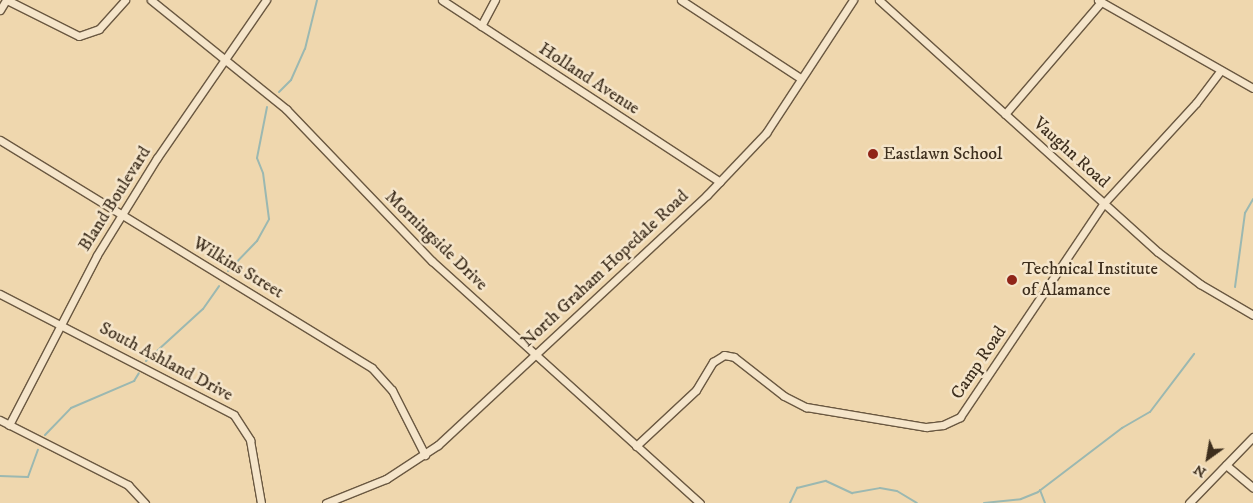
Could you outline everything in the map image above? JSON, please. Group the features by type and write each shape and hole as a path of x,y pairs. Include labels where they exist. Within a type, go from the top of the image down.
{"street":[{"path":"0,10 6,0 79,36 99,29 124,0"},
{"name":"Morningside Drive","path":"152,0 306,128 432,261 534,356 700,503"},
{"name":"Bland Boulevard","path":"9,424 60,324 122,215 266,0"},
{"name":"Holland Avenue","path":"442,0 720,182"},
{"path":"481,26 495,0"},
{"path":"681,0 800,78"},
{"name":"North Graham Hopedale Road","path":"326,503 379,482 425,455 720,182 766,132 853,0"},
{"name":"Vaughn Road","path":"879,0 1182,271 1251,314"},
{"path":"1005,114 1099,1 1253,88"},
{"name":"Camp Road","path":"636,446 696,390 713,362 724,355 734,357 784,396 806,407 926,427 952,422 969,408 1104,203 1196,103 1221,70"},
{"name":"Wilkins Street","path":"0,140 372,368 392,390 425,455"},
{"name":"South Ashland Drive","path":"0,294 234,415 250,440 261,503"},
{"path":"1251,314 1253,305"},
{"path":"0,420 128,485 145,503"},
{"path":"1188,503 1253,437"},
{"path":"1226,465 1253,488"}],"waterway":[{"path":"279,92 291,80 305,49 317,0"},
{"path":"228,271 257,241 269,219 263,173 257,158 267,107"},
{"path":"1235,287 1245,213 1253,199"},
{"path":"146,361 203,309 219,286"},
{"path":"984,503 1021,499 1038,492 1122,428 1150,412 1194,354"},
{"path":"45,435 71,408 134,381 139,373"},
{"path":"0,476 28,477 38,450"},
{"path":"790,503 797,488 826,481 852,493 880,488 897,491 917,503"},
{"path":"1040,490 1045,503"}],"place":[{"name":"Eastlawn School","path":"873,154"},
{"name":"Technical Institute of Alamance","path":"1012,280"}]}
